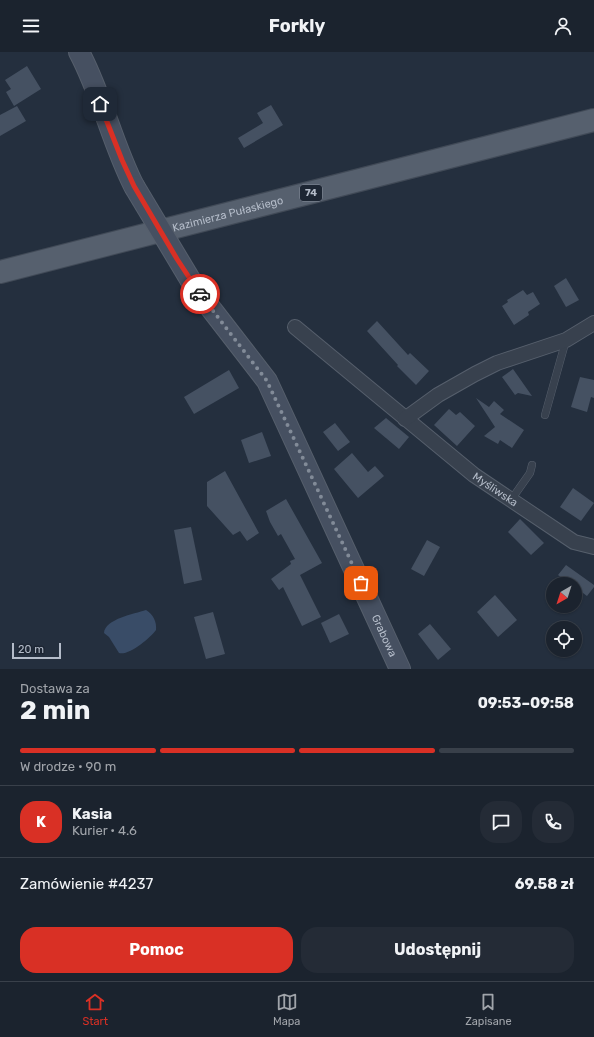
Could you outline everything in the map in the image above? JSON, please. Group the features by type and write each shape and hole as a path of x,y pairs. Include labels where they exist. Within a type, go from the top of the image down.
{"main road":[{"name":"Kazimierza Pułaskiego","path":"0,272 594,120"}],"street":[{"name":"Grabowa","path":"79,52 90,76 122,160 134,186 191,281 267,381 400,669"},
{"path":"405,419 438,395 497,363 566,340 594,323"},
{"name":"Myśliwska","path":"295,327 405,419 474,474 574,542 594,547"}],"lane":[{"path":"545,415 566,340"},
{"path":"512,500 530,473 532,465"}],"water":[{"path":"146,610 154,618 156,630 144,642 134,649 128,652 119,653 109,637 104,633 106,628 109,624 121,618"}],"building":[{"path":"27,66 41,89 14,106 6,92 11,89 5,80"},
{"path":"271,105 283,125 244,148 238,138 263,123 257,113"},
{"path":"17,106 26,121 0,136 0,115"},
{"path":"566,278 579,300 566,307 554,286"},
{"path":"523,290 527,295 533,292 540,304 528,312 529,315 514,325 502,306 508,302 507,300"},
{"path":"377,321 408,355 410,353 429,371 416,385 397,366 398,365 367,331"},
{"path":"513,369 532,396 518,393 515,395 502,377"},
{"path":"229,370 239,388 194,414 184,397"},
{"path":"580,377 594,380 594,398 591,397 587,412 571,407"},
{"path":"476,398 489,407 494,401 504,410 500,414 524,430 512,448 500,440 498,444 484,436 495,427"},
{"path":"449,409 456,415 460,412 475,426 457,446 434,425"},
{"path":"386,418 409,437 399,449 374,428"},
{"path":"335,423 350,442 338,451 323,432"},
{"path":"262,432 271,456 249,463 241,440"},
{"path":"352,453 368,472 375,466 384,476 358,498 334,469"},
{"path":"225,471 259,533 247,541 240,531 233,535 207,506 207,482"},
{"path":"573,488 594,503 581,521 560,507"},
{"path":"286,499 322,563 300,575 321,617 302,626 283,587 279,590 271,579 291,564 290,561 295,559 281,534 278,536 266,511"},
{"path":"520,519 544,543 531,555 508,532"},
{"path":"191,527 202,580 184,584 174,530"},
{"path":"427,540 440,547 424,576 411,569"},
{"path":"566,565 594,585 594,587 587,596 582,592 582,577 561,577 558,575"},
{"path":"495,595 517,620 498,637 477,612"},
{"path":"213,612 225,654 206,659 194,617"},
{"path":"339,614 349,634 330,643 321,623"},
{"path":"430,624 451,649 438,660 418,634"}],"way so far":[{"path":"200,294 267,381 361,583"}],"route":[{"path":"100,104 134,186 177,259 200,294"}]}
